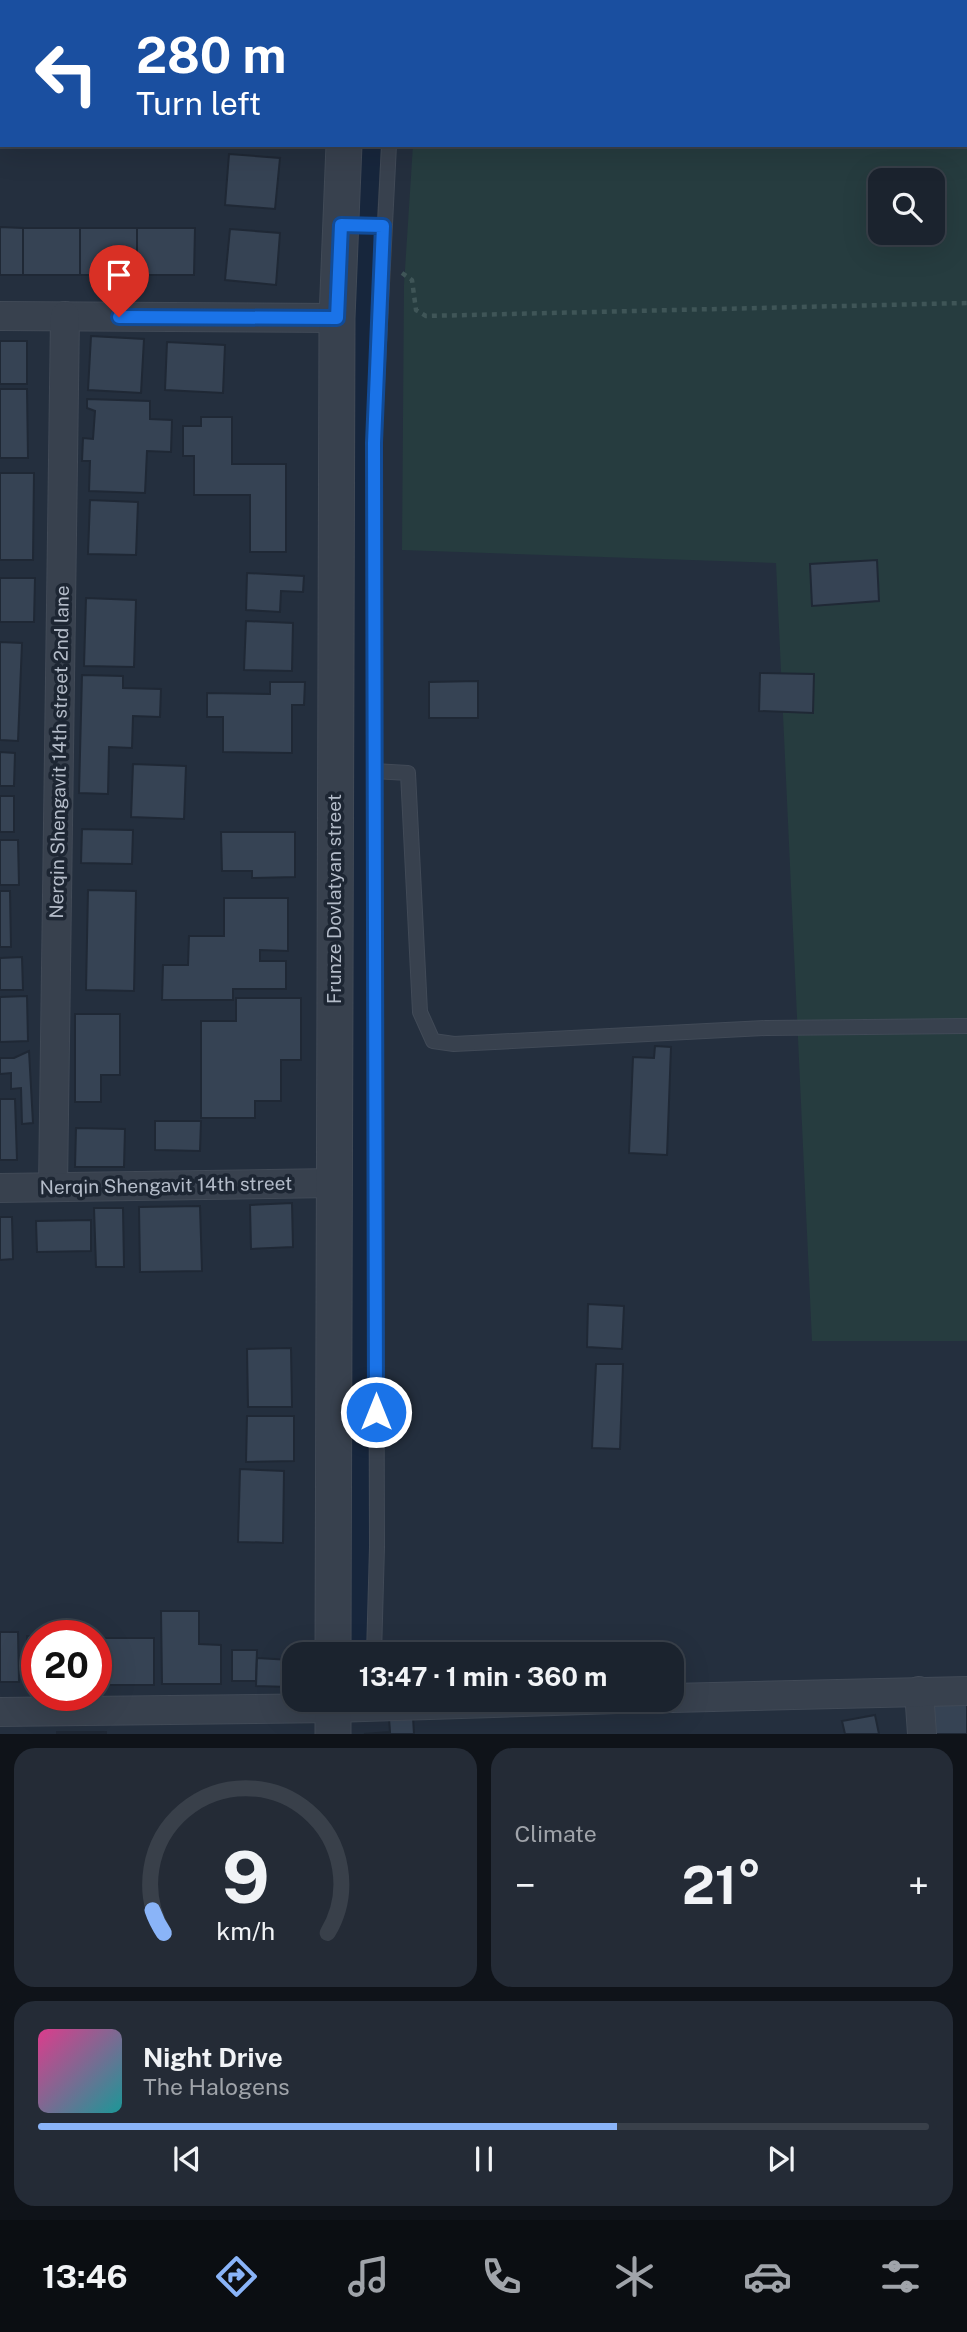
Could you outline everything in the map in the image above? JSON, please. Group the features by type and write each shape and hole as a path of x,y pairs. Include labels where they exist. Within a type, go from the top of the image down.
{"street":[{"name":"Frunze Dovlatyan street","path":"333,1642 332,1183 337,318 363,225 344,147"},
{"path":"0,316 337,318"},
{"name":"Nerqin Shengavit 14th street 2nd lane","path":"53,1187 65,316"},
{"name":"Nerqin Shengavit 14th street","path":"0,1188 332,1183"},
{"path":"919,1691 922,1734"},
{"path":"684,1698 967,1691"},
{"path":"0,1712 333,1713"}],"lane":[{"path":"374,1642 377,1533 374,443 382,267 363,225 388,147"},
{"path":"374,771 408,773 420,1012 433,1041 454,1044 766,1028 967,1026"}],"path":[{"path":"382,267 397,268 412,280 416,310 426,316 967,303"}],"green space":[{"path":"413,147 967,147 967,1341 812,1341 776,563 402,550 404,285"}],"building":[{"path":"229,154 280,158 275,209 225,205"},
{"path":"0,227 23,228 23,275 0,275"},
{"path":"23,228 80,228 80,275 23,275"},
{"path":"80,228 137,228 137,275 80,275"},
{"path":"137,228 195,228 194,275 137,275"},
{"path":"230,229 280,233 276,285 225,280"},
{"path":"91,336 144,339 141,393 88,390"},
{"path":"0,341 27,341 27,384 0,384"},
{"path":"167,342 225,345 223,393 165,390"},
{"path":"0,389 27,389 28,458 0,458"},
{"path":"87,399 150,401 150,419 172,420 171,452 147,451 145,493 89,491 90,461 82,461 83,438 93,439 95,411 87,408"},
{"path":"201,417 232,417 232,464 286,464 286,552 250,552 250,495 194,495 194,456 183,456 183,426 201,426"},
{"path":"0,473 34,473 33,560 0,560"},
{"path":"90,500 138,502 136,555 88,554"},
{"path":"877,560 879,601 812,606 810,564"},
{"path":"247,573 304,576 303,592 281,591 280,612 246,610"},
{"path":"0,578 35,578 34,622 0,622"},
{"path":"86,598 136,600 134,667 84,666"},
{"path":"246,621 293,623 292,671 244,670"},
{"path":"0,642 22,643 18,741 0,740"},
{"path":"760,673 814,674 813,713 759,711"},
{"path":"82,675 123,676 123,688 161,689 160,717 133,716 132,748 109,747 108,794 79,793"},
{"path":"478,681 478,718 429,718 429,682"},
{"path":"270,682 305,682 304,705 292,705 292,753 223,752 223,717 207,717 207,693 270,694"},
{"path":"0,752 15,753 14,786 0,786"},
{"path":"133,764 186,766 184,819 131,817"},
{"path":"0,796 14,796 14,832 0,832"},
{"path":"82,829 133,830 132,864 81,863"},
{"path":"221,832 295,832 295,877 252,878 252,871 222,871"},
{"path":"0,840 18,840 19,885 0,885"},
{"path":"88,890 136,891 134,991 86,990"},
{"path":"0,891 10,891 11,947 0,947"},
{"path":"224,898 288,898 288,951 260,950 260,961 286,961 286,989 233,989 233,1000 162,1000 163,965 188,965 189,936 224,936"},
{"path":"22,957 23,990 0,990 0,958"},
{"path":"27,996 28,1041 0,1042 0,997"},
{"path":"236,998 301,998 301,1060 281,1060 281,1101 255,1101 255,1118 201,1118 201,1021 236,1021"},
{"path":"75,1014 120,1014 120,1075 101,1075 101,1102 75,1102"},
{"path":"655,1046 671,1047 667,1155 629,1153 633,1057 654,1058"},
{"path":"29,1051 33,1123 22,1124 21,1088 11,1089 11,1073 0,1074 0,1058 14,1058"},
{"path":"0,1099 15,1099 17,1160 0,1160"},
{"path":"155,1121 201,1121 200,1151 155,1150"},
{"path":"76,1128 125,1129 124,1167 75,1167"},
{"path":"292,1203 293,1247 251,1249 250,1205"},
{"path":"200,1206 202,1271 140,1272 139,1207"},
{"path":"94,1208 123,1208 124,1267 96,1267"},
{"path":"0,1217 12,1217 13,1259 0,1260"},
{"path":"91,1220 91,1251 37,1252 36,1221"},
{"path":"588,1304 624,1306 622,1349 587,1347"},
{"path":"291,1348 292,1407 248,1407 247,1349"},
{"path":"596,1364 623,1364 620,1449 592,1448"},
{"path":"247,1416 294,1416 294,1461 246,1462"},
{"path":"240,1469 284,1471 283,1543 238,1542"},
{"path":"161,1611 199,1611 199,1644 221,1645 221,1684 162,1684"},
{"path":"0,1632 18,1632 19,1682 0,1682"},
{"path":"112,1638 154,1638 154,1685 112,1685"},
{"path":"232,1650 257,1650 256,1681 232,1681"},
{"path":"257,1658 282,1659 282,1687 256,1686"},
{"path":"933,1704 967,1704 967,1734 934,1734"},
{"path":"875,1715 879,1734 845,1734 842,1721"},
{"path":"413,1717 414,1734 364,1734 390,1732 389,1718"},
{"path":"106,1732 106,1734 57,1734"}],"waterway":[{"path":"355,1642 361,230 366,147"}],"route":[{"path":"119,317 337,318 341,225 383,226 374,443 376,1412"}]}
